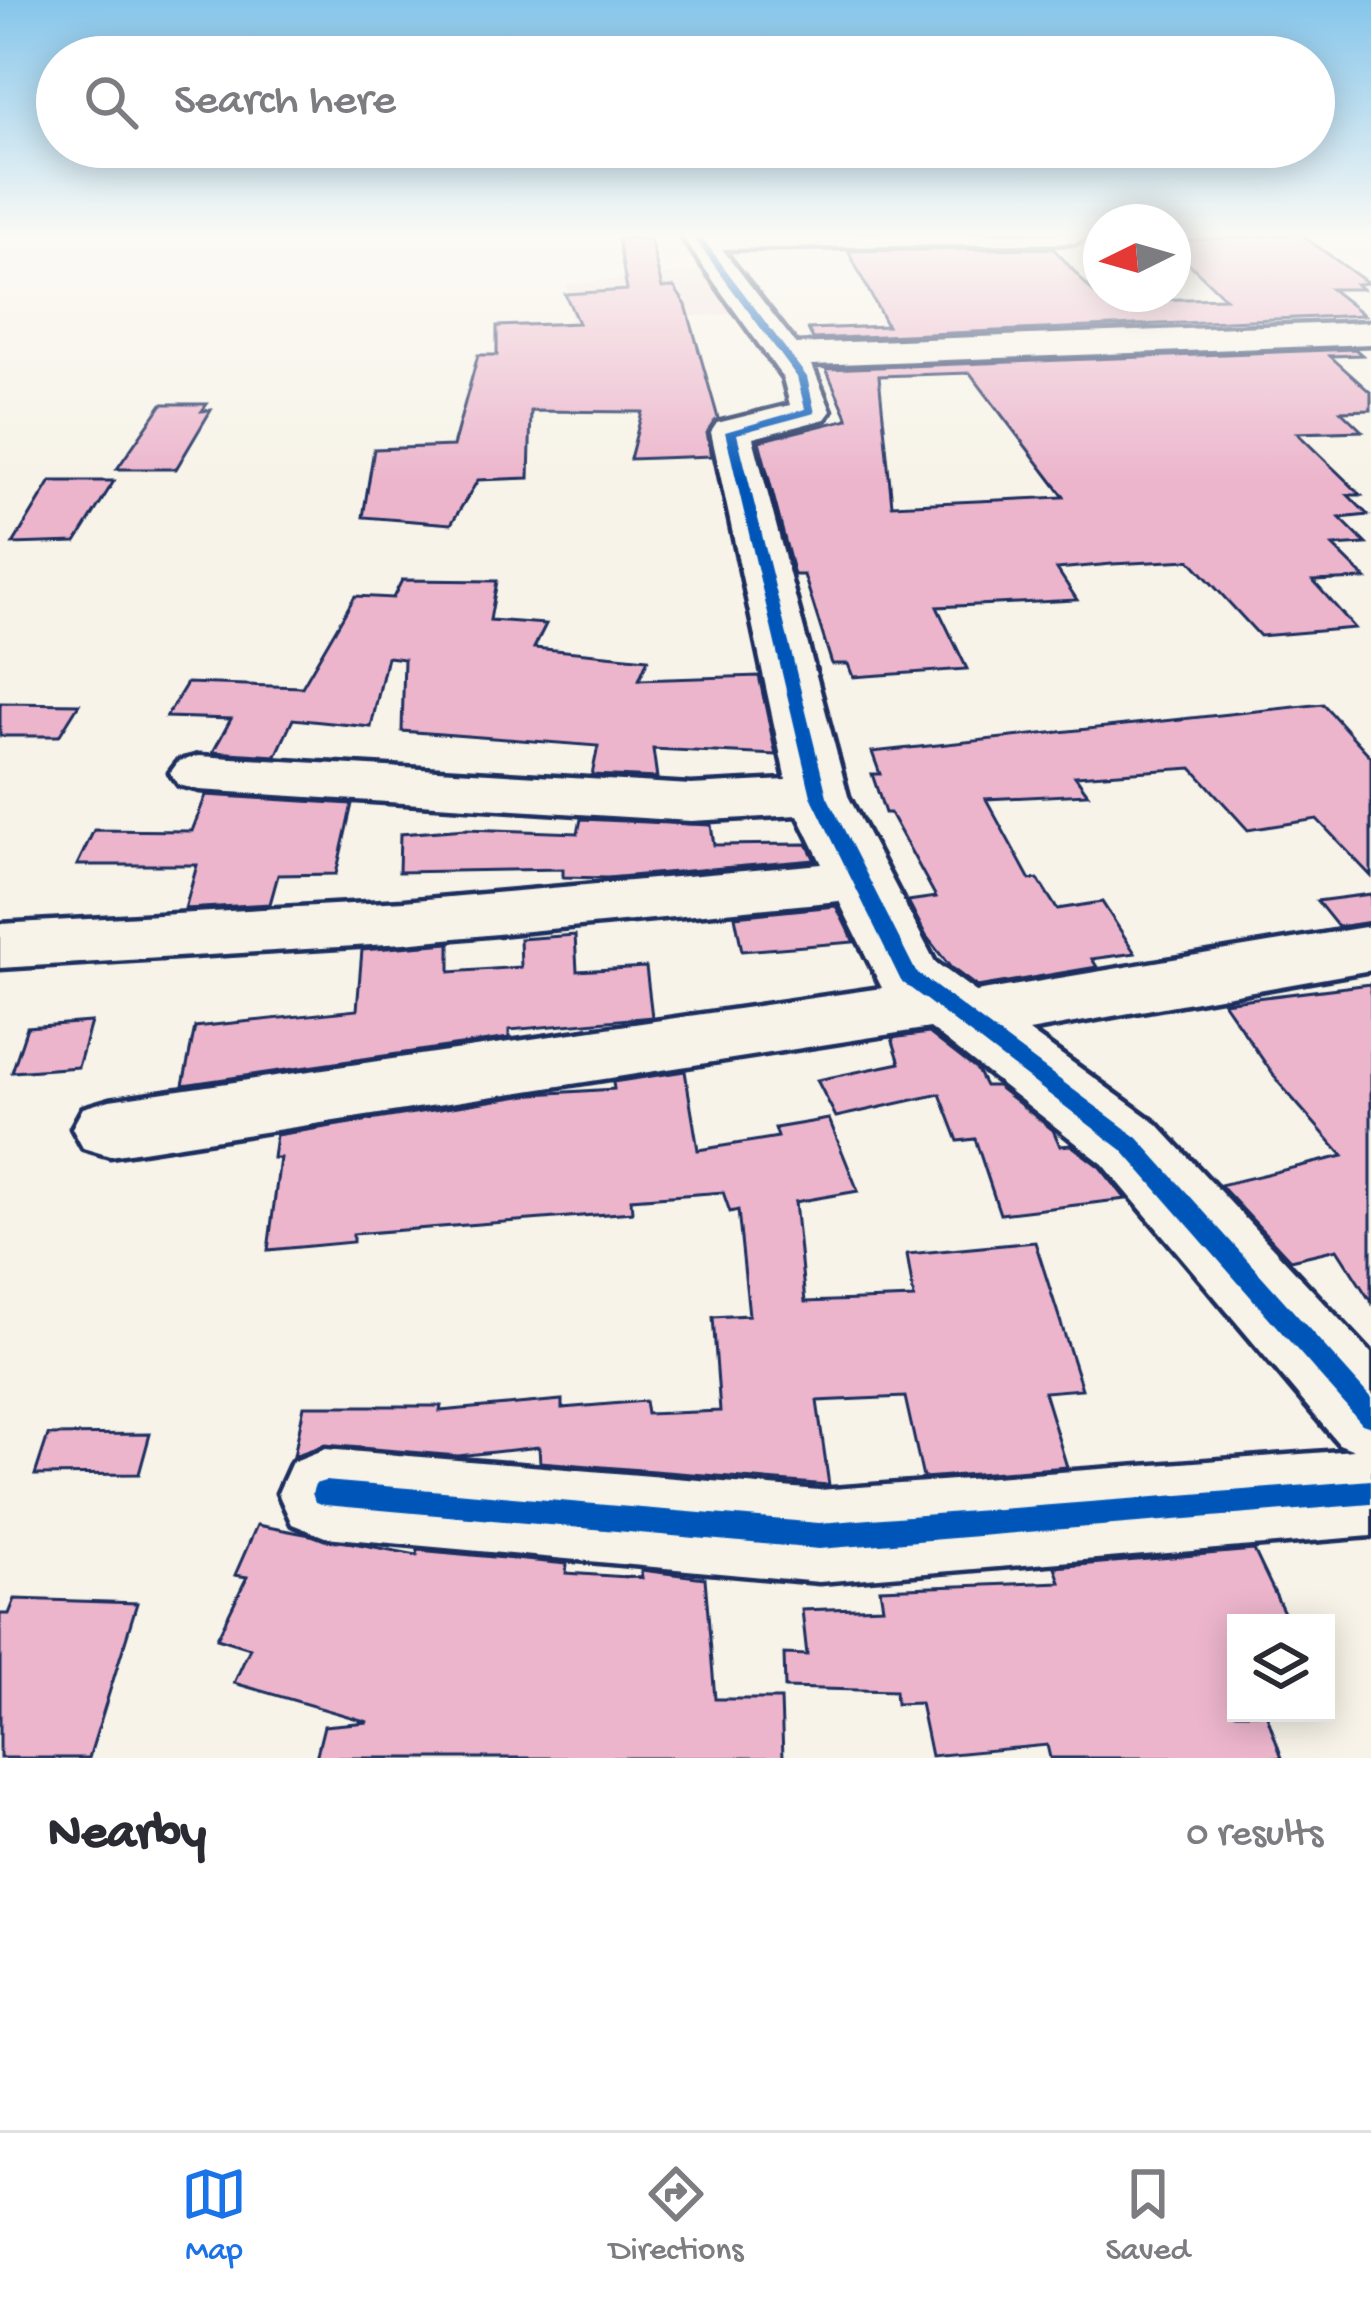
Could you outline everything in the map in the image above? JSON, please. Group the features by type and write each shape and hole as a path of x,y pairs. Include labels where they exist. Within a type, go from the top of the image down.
{"street":[{"path":"758,316 802,376 811,411 731,431 819,796 908,976 1130,1144 1371,1416"},
{"path":"787,355 1371,333"},
{"path":"199,773 691,803 819,796"},
{"path":"0,946 404,922 860,880"},
{"path":"110,1128 1371,948"},
{"path":"325,1493 819,1536 1371,1492"}],"shaded area":[{"path":"570,316 689,316 571,321"}],"building":[{"path":"575,316 689,316 718,418 707,433 712,456 630,459 642,412 531,411 529,478 478,480 451,524 363,517 374,449 453,446 478,355 497,355 497,326 578,323"},
{"path":"882,316 1340,316 813,339 808,329 887,326"},
{"path":"1355,349 1362,355 1330,356 1371,393 1371,410 1341,411 1362,431 1297,433 1361,495 1348,495 1368,515 1340,518 1366,544 1333,546 1366,579 1313,581 1355,628 1260,636 1190,560 1057,569 1077,600 937,607 967,669 853,677 848,664 832,664 804,575 794,575 759,441 848,419 826,369","holes":["970,373 1064,497 892,505 879,376"]},
{"path":"162,404 207,404 202,411 211,410 176,469 117,469"},
{"path":"51,481 114,481 76,542 13,544"},
{"path":"402,580 497,581 490,620 546,624 534,648 648,659 639,680 759,676 776,755 653,749 657,778 592,775 598,746 402,731 404,659 387,657 371,727 293,719 276,756 213,752 231,719 166,717 187,683 302,687 355,596 393,598"},
{"path":"0,703 79,704 59,736 0,736"},
{"path":"1323,704 1371,757 1371,876 1317,819 1248,830 1192,768 1075,776 1088,794 986,799 1030,880 1038,879 1057,909 1102,902 1135,953 1092,959 1097,967 977,987 950,967 926,936 908,901 936,897 890,813 885,813 872,774 880,774 872,752"},
{"path":"206,795 352,804 336,874 278,875 270,904 185,909 197,865 77,865 94,830 192,831"},
{"path":"581,819 711,825 714,845 807,844 815,860 607,878 563,877 563,869 399,872 400,834 466,829 578,833"},
{"path":"1371,894 1371,922 1338,927 1317,901"},
{"path":"836,906 854,942 742,951 735,916"},
{"path":"575,935 577,971 646,967 652,1017 509,1030 509,1038 183,1085 195,1027 357,1010 362,950 450,943 450,972 521,967 520,939"},
{"path":"1371,984 1371,1302 1337,1249 1290,1260 1220,1185 1343,1156 1279,1083 1223,1002"},
{"path":"91,1022 78,1067 12,1072 27,1027"},
{"path":"929,1033 977,1070 985,1086 997,1086 1053,1130 1060,1146 1071,1145 1100,1167 1126,1199 1000,1214 975,1139 958,1141 940,1094 836,1117 817,1080 900,1063 892,1038"},
{"path":"685,1071 698,1150 778,1137 775,1128 829,1119 858,1191 795,1202 805,1302 914,1298 907,1254 1035,1242 1082,1389 1044,1392 1067,1467 923,1478 905,1397 817,1401 829,1485 540,1462 539,1447 458,1456 325,1445 294,1456 304,1406 441,1406 440,1411 562,1400 562,1408 645,1401 647,1414 720,1411 713,1317 749,1315 738,1210 730,1212 723,1192 631,1199 632,1212 353,1234 353,1242 268,1250 280,1158 273,1158 276,1135 534,1094 614,1089 613,1082"},
{"path":"150,1434 139,1474 35,1475 48,1435"},
{"path":"257,1525 417,1555 418,1550 567,1564 566,1573 642,1578 641,1570 705,1578 715,1699 781,1699 783,1758 316,1758 324,1726 368,1722 234,1683 250,1648 217,1638 247,1577 235,1575"},
{"path":"1254,1550 1285,1614 1227,1614 1227,1722 1269,1722 1282,1758 1050,1758 1047,1745 931,1756 920,1703 896,1704 895,1691 785,1688 784,1654 807,1655 802,1610 883,1607 880,1589 1060,1582 1055,1567"},
{"path":"15,1599 137,1603 89,1758 0,1758 0,1614 9,1614"}],"cycle path":[{"path":"756,316 802,377 811,411 731,432 819,796 908,976 1130,1144 1371,1416"},
{"path":"325,1493 819,1536 1371,1492"}]}
